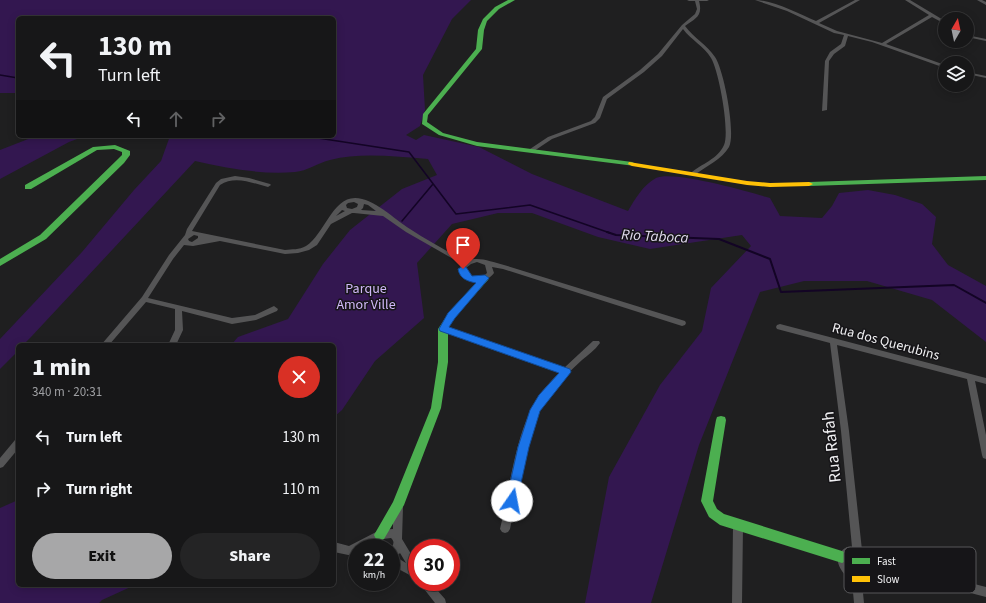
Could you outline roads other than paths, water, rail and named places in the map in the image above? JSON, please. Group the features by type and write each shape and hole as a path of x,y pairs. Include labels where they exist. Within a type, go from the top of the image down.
{"street":[{"path":"512,0 489,14 482,24 481,44 479,49 426,115 424,123 429,128 463,141 694,173 747,183 770,185 986,178"},
{"path":"689,0 708,0"},
{"path":"757,0 788,10 846,35 882,44 938,64"},
{"path":"816,23 858,0"},
{"path":"907,0 938,19"},
{"path":"980,0 986,4"},
{"path":"532,150 550,138 593,122 597,118 605,98 642,71 660,55 683,26 697,15 699,9 697,1"},
{"path":"882,44 932,15"},
{"path":"683,26 687,32 708,51 719,69 729,130 729,139 723,151 718,157 694,173"},
{"path":"824,110 827,61 832,53 843,45 846,35"},
{"path":"974,37 986,40"},
{"path":"974,74 986,77"},
{"path":"974,74 986,80"},
{"path":"0,263 32,244 53,227 121,161 126,152 118,148 103,146 95,148 28,187"},
{"path":"107,343 144,299 171,257 188,235 218,184 223,180 236,178 268,185"},
{"path":"188,235 199,234 285,252 298,252 314,245 344,205 352,200 370,204 383,214 466,264"},
{"path":"329,223 362,206 360,201"},
{"path":"344,205 344,209 383,214"},
{"path":"171,257 201,239 199,234 192,226"},
{"path":"184,241 194,243 220,239"},
{"path":"504,267 488,275 473,279 464,274 463,267 466,264 477,260 504,267 682,323"},
{"path":"377,539 398,505 436,408 443,362 443,329 451,316 475,292 488,275 488,264"},
{"path":"473,279 475,292"},
{"path":"144,299 219,319 232,320 256,317 274,310"},
{"path":"173,343 180,330 178,307"},
{"name":"Rua dos Querubins","path":"780,327 986,381"},
{"path":"443,329 566,372"},
{"name":"Rua Rafah","path":"833,341 845,431 857,547"},
{"path":"506,528 524,447 535,410 543,398 566,372 596,343"},
{"path":"970,377 986,455"},
{"path":"721,420 707,501 713,513 720,519 738,526 842,557 844,567"},
{"path":"0,464 16,445"},
{"path":"398,505 399,539"},
{"path":"737,603 738,526"},
{"path":"373,539 378,536 392,533 398,539"},
{"path":"400,542 408,557"},
{"path":"336,547 348,550"},
{"path":"976,589 986,592"},
{"path":"431,591 441,603"},
{"path":"858,593 859,603"}],"waterway":[{"name":"Rio Taboca","path":"0,75 16,78"},
{"name":"Rio Taboca","path":"318,138 409,152 456,214 530,205 610,233"},
{"path":"402,221 433,184"},
{"name":"Rio Taboca","path":"610,233 616,235 719,239 770,259 781,292 954,285 986,303"}],"park label":[{"name":"Parque Amor Ville","path":"366,296"}]}
